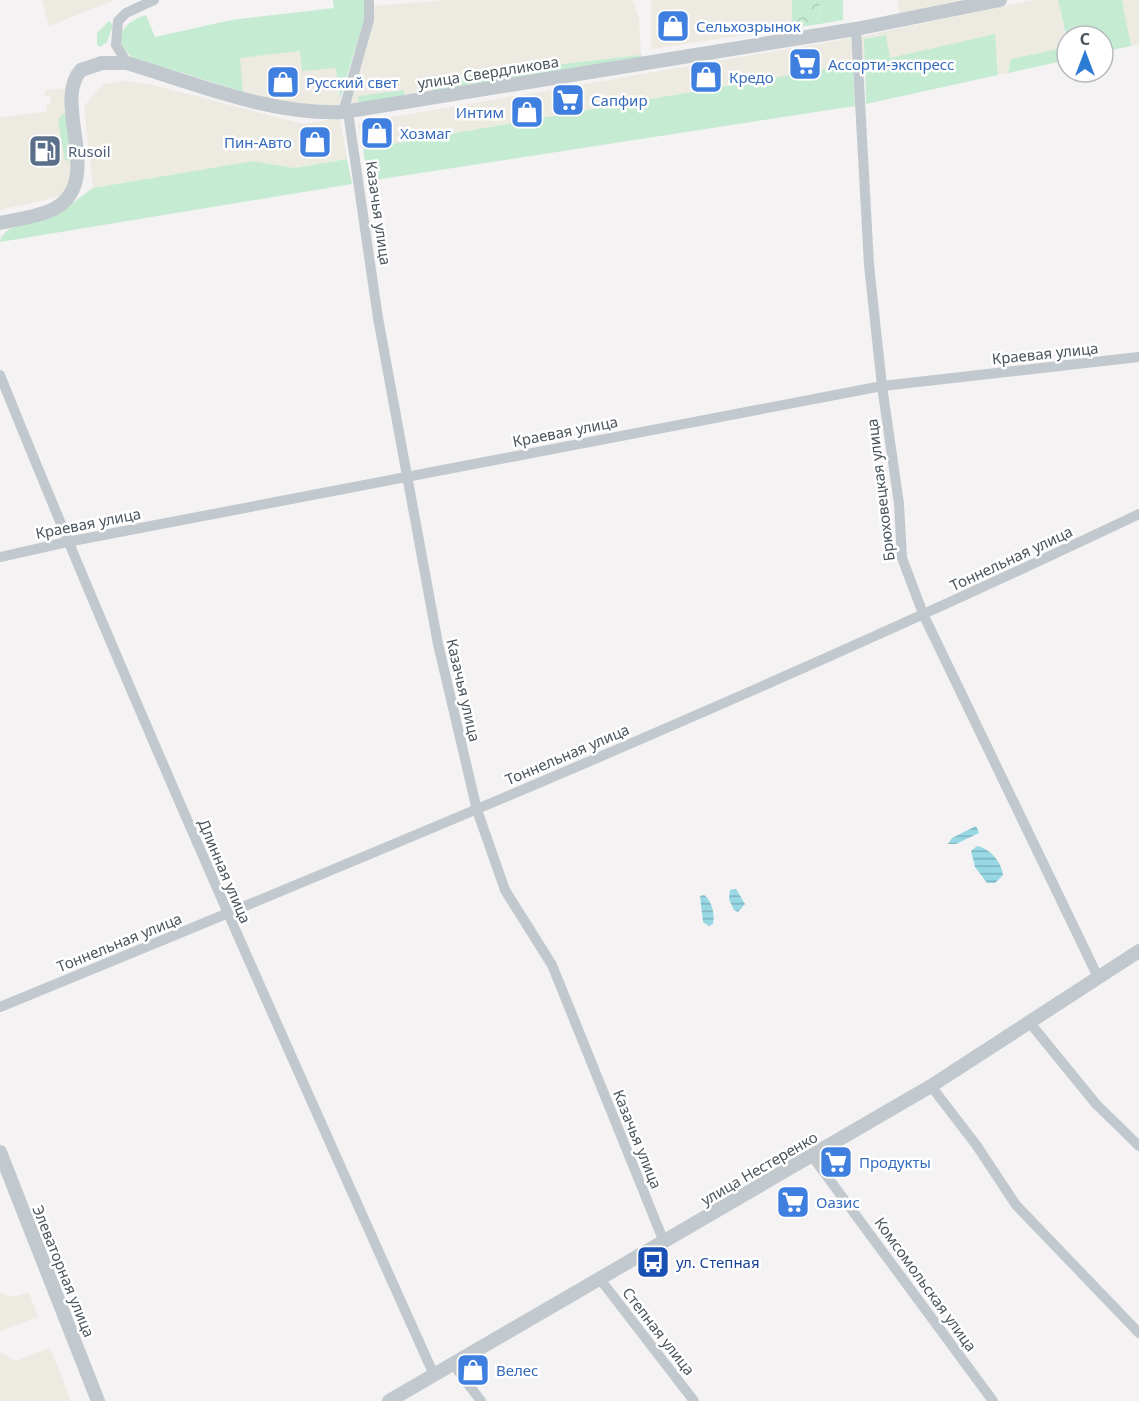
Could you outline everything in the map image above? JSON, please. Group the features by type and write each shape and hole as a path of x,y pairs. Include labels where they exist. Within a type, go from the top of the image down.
{"street":[{"path":"128,63 116,45 118,21 126,13 154,0"},
{"path":"346,112 369,20 369,0"},
{"name":"улица Свердликова","path":"0,223 48,211 64,201 74,184 78,168 72,92 76,75 83,68 92,65 111,62 128,63 278,107 312,112 346,112 856,29 1000,0"},
{"name":"Брюховецкая улица","path":"856,29 869,265 882,386 899,504 902,558 924,616 1098,977"},
{"name":"Казачья улица","path":"346,112 378,318 438,645 477,810 505,890 552,964 664,1242"},
{"name":"Краевая улица","path":"0,557 407,476 882,386 1139,357"},
{"name":"Длинная улица","path":"0,375 67,542 227,914 434,1374"},
{"name":"Тоннельная улица","path":"0,1007 477,810 924,616 1139,514"},
{"name":"улица Нестеренко","path":"388,1401 931,1086 1139,951"},
{"path":"1030,1023 1096,1104 1139,1146"},
{"path":"931,1086 977,1146 1016,1205 1139,1333"},
{"name":"Элеваторная улица","path":"0,1152 98,1401"},
{"name":"Комсомольская улица","path":"813,1156 993,1401"},
{"name":"Степная улица","path":"600,1279 694,1401"},
{"path":"453,1364 481,1401"}],"shaded area":[{"path":"42,0 115,0 49,26"},
{"path":"448,0 633,0 639,19 641,55 476,74 432,93 348,105 372,6"},
{"path":"651,0 792,0 792,28 651,49"},
{"path":"898,0 970,0 899,14"},
{"path":"1034,0 1058,0 1063,24 1055,24 1055,50 1011,59 1008,73 998,75 998,56 890,58 363,149 358,123 863,36"},
{"path":"1122,0 1139,0 1139,44 1131,46"},
{"path":"300,51 336,67 341,108 290,105 243,92 239,58"},
{"path":"125,81 152,85 303,124 340,118 347,159 294,168 253,161 93,188 84,106 103,84"},
{"path":"68,88 73,165 71,183 61,196 0,210 0,117 47,112 46,105 51,104 50,96 45,96 45,90"},
{"path":"0,1293 12,1297 29,1293 38,1317 0,1331"},
{"path":"50,1348 71,1401 0,1401 0,1351 15,1361"}],"green space":[{"path":"333,0 365,0 366,14 340,99 336,68 302,71 300,51 240,58 243,92 132,57 122,44 122,32 126,26 146,15 155,37 231,20 334,8"},
{"path":"792,0 819,0 820,24 792,28"},
{"path":"819,0 843,0 843,20 820,24"},
{"path":"1058,0 1122,0 1131,46 1115,49 1115,24 1063,24"},
{"path":"109,21 113,25 107,42 100,47 97,45 97,33"},
{"path":"995,34 998,75 866,104 864,39 886,35 890,58"},
{"path":"1055,50 1055,63 1008,73 1011,59"},
{"path":"641,55 641,60 432,93 431,86 476,74"},
{"path":"853,64 855,106 368,181 363,149"},
{"path":"404,90 405,97 360,104 358,100 359,96"},
{"path":"62,114 66,114 71,159 68,161 65,160 58,121"},
{"path":"347,159 352,184 0,242 1,237 9,229 53,217 93,188 253,161 294,168"}],"water":[{"path":"976,826 979,833 956,844 948,844 952,838"},
{"path":"977,846 991,853 1000,865 1003,875 995,883 987,883 975,867 971,851"},
{"path":"736,889 745,904 738,912 734,910 729,899 730,890"},
{"path":"704,895 709,900 713,912 713,924 709,926 703,922 700,896"}],"place":[{"name":"Сельхозрынок","path":"673,26"},
{"name":"Ассорти-экспресс","path":"805,64"},
{"name":"Кредо","path":"706,77"},
{"name":"Русский свет","path":"283,82"},
{"name":"Сапфир","path":"568,100"},
{"name":"Интим","path":"527,112"},
{"name":"Хозмаг","path":"377,133"},
{"name":"Пин-Авто","path":"315,142"},
{"name":"Rusoil","path":"45,151"},
{"name":"Продукты","path":"836,1162"},
{"name":"Оазис","path":"793,1202"},
{"name":"ул. Степная","path":"653,1262"},
{"name":"Велес","path":"473,1370"}]}
